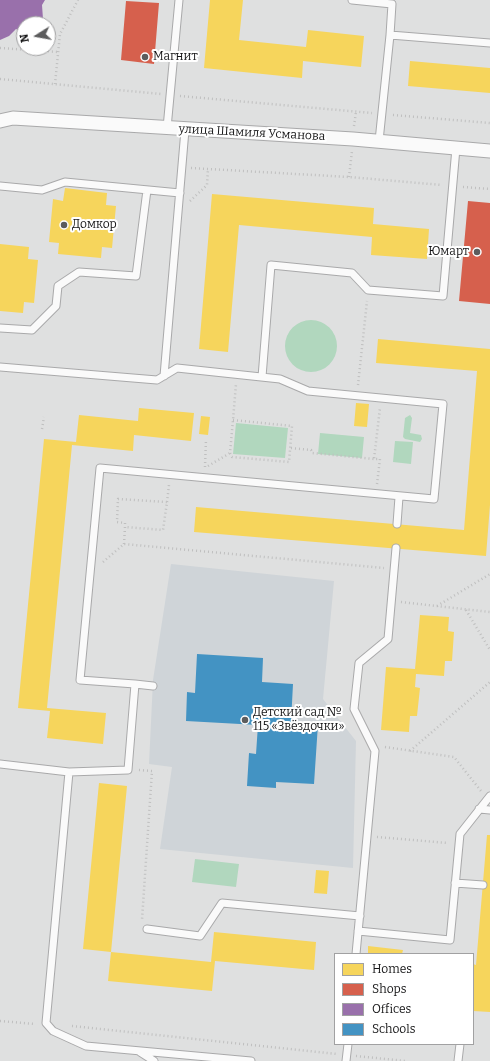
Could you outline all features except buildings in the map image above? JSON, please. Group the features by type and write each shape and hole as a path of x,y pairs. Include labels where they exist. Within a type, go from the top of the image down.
{"street":[{"name":"улица Шамиля Усманова","path":"0,112 13,118"},
{"name":"улица Шамиля Усманова","path":"0,121 13,118 379,141 490,151"}],"lane":[{"path":"167,128 179,0"},
{"path":"352,0 392,4 379,141"},
{"path":"390,35 490,43"},
{"path":"164,376 185,130"},
{"path":"262,377 271,265 352,273 368,290 443,296 456,148"},
{"path":"0,186 42,190 65,182 180,193"},
{"path":"0,328 32,330 56,306 58,286 80,272 136,276 147,190"},
{"path":"0,367 157,380 177,368 280,379 308,391 443,404 434,499 399,497 100,468 80,680 152,686"},
{"path":"397,524 399,497"},
{"path":"356,953 375,751 354,709 359,663 388,639 396,548"},
{"path":"0,764 69,772 128,770 135,684"},
{"path":"69,772 46,1023 53,1031 86,1046 251,1061"},
{"path":"358,931 450,940 460,834 489,797"},
{"path":"479,809 490,810"},
{"path":"455,883 483,885"},
{"path":"147,929 200,936 222,903 360,916"},
{"path":"346,1058 348,1045"},
{"path":"458,1061 460,1045"},
{"path":"138,1051 154,1061"}],"path":[{"path":"55,84 60,34 78,0"},
{"path":"0,48 58,52"},
{"path":"0,79 490,123"},
{"path":"355,123 356,111"},
{"path":"349,177 351,157"},
{"path":"182,167 349,177 490,189"},
{"path":"178,212 207,185 208,169"},
{"path":"357,396 368,290"},
{"path":"233,420 292,426 289,462 232,457 230,453 237,374"},
{"path":"374,459 380,398"},
{"path":"42,429 44,417"},
{"path":"205,468 206,439"},
{"path":"291,448 311,450 312,453 380,459 376,494"},
{"path":"191,477 230,453"},
{"path":"125,527 164,530 170,474"},
{"path":"124,544 125,523 117,522 118,499 166,502"},
{"path":"90,573 124,544 394,569"},
{"path":"437,606 490,574"},
{"path":"392,601 490,612"},
{"path":"466,610 490,650"},
{"path":"410,751 490,682"},
{"path":"372,746 454,757 489,797"},
{"path":"128,770 152,771 142,920 147,929"},
{"path":"367,836 459,844"},
{"path":"0,1021 35,1024 46,1023"},
{"path":"70,1026 346,1058 406,1061"}],"shaded area":[{"name":"Детский сад № 115 «Звёздочки»","path":"171,564 334,581 323,699 356,741 353,868 160,849 172,767 149,764 153,680"}],"green space":[{"path":"306,320 316,320 325,324 333,332 337,341 337,351 333,360 325,368 316,372 306,372 297,368 289,360 285,351 285,341 289,332 297,324"},
{"path":"410,415 412,418 410,433 421,435 422,439 420,442 405,439 403,437 405,418"},
{"path":"236,423 288,428 285,458 233,454"},
{"path":"320,433 364,437 362,458 318,454"},
{"path":"395,441 413,442 411,464 393,462"},
{"path":"195,859 239,864 236,887 192,882"}],"place":[{"name":"Магнит","path":"145,57"},
{"name":"Домкор","path":"64,225"},
{"name":"Юмарт","path":"477,252"},
{"name":"Детский сад № 115 «Звёздочки»","path":"245,720"}]}
